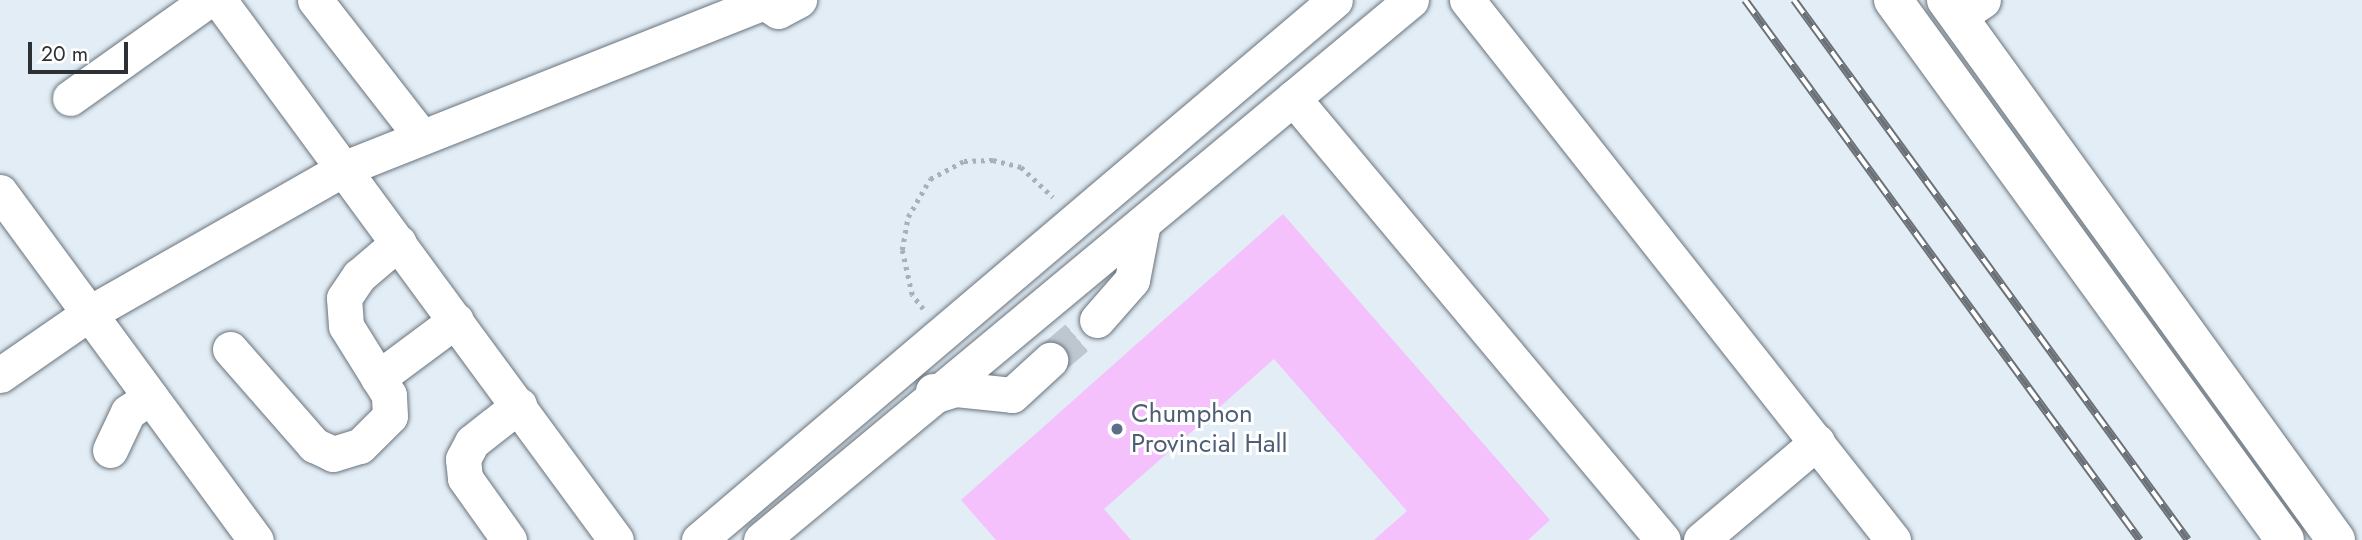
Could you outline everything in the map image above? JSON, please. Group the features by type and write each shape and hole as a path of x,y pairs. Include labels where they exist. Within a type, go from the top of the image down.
{"main road":[{"path":"1893,0 2285,540"},
{"path":"1962,6 2336,540"},
{"path":"2214,443 2249,419"}],"street":[{"path":"70,98 208,0"},
{"path":"219,0 400,242 613,539"},
{"path":"315,0 421,136"},
{"path":"0,375 89,314 345,168 761,2 778,12 799,0"},
{"path":"699,540 1335,0"},
{"path":"761,540 1411,0"},
{"path":"1467,0 1893,540"},
{"path":"1293,98 1663,540"},
{"path":"0,192 256,540"},
{"path":"1097,320 1132,280 1143,223"},
{"path":"230,349 314,445 333,454 360,446 390,416 389,395 346,326 344,298 359,276 400,242"},
{"path":"378,378 456,320"},
{"path":"936,395 956,389 1012,395 1050,360"},
{"path":"908,362 936,395"},
{"path":"110,450 128,412 150,397"},
{"path":"509,540 464,478 463,459 472,442 519,405"},
{"path":"1702,540 1817,442"}],"path":[{"path":"942,334 912,295 903,269 908,217 930,179 964,161 993,160 1021,167 1042,184 1073,222"}],"building":[{"name":"Chumphon Provincial Hall","path":"1283,214 1550,520 1528,540 1374,540 1407,511 1274,359 1104,509 1131,540 996,540 961,500"}],"tunnel":[{"path":"1050,360 1097,320"}],"railway":[{"path":"1745,0 2140,540"},
{"path":"1794,0 2188,540"}],"place":[{"name":"Chumphon Provincial Hall","path":"1117,429"}]}
